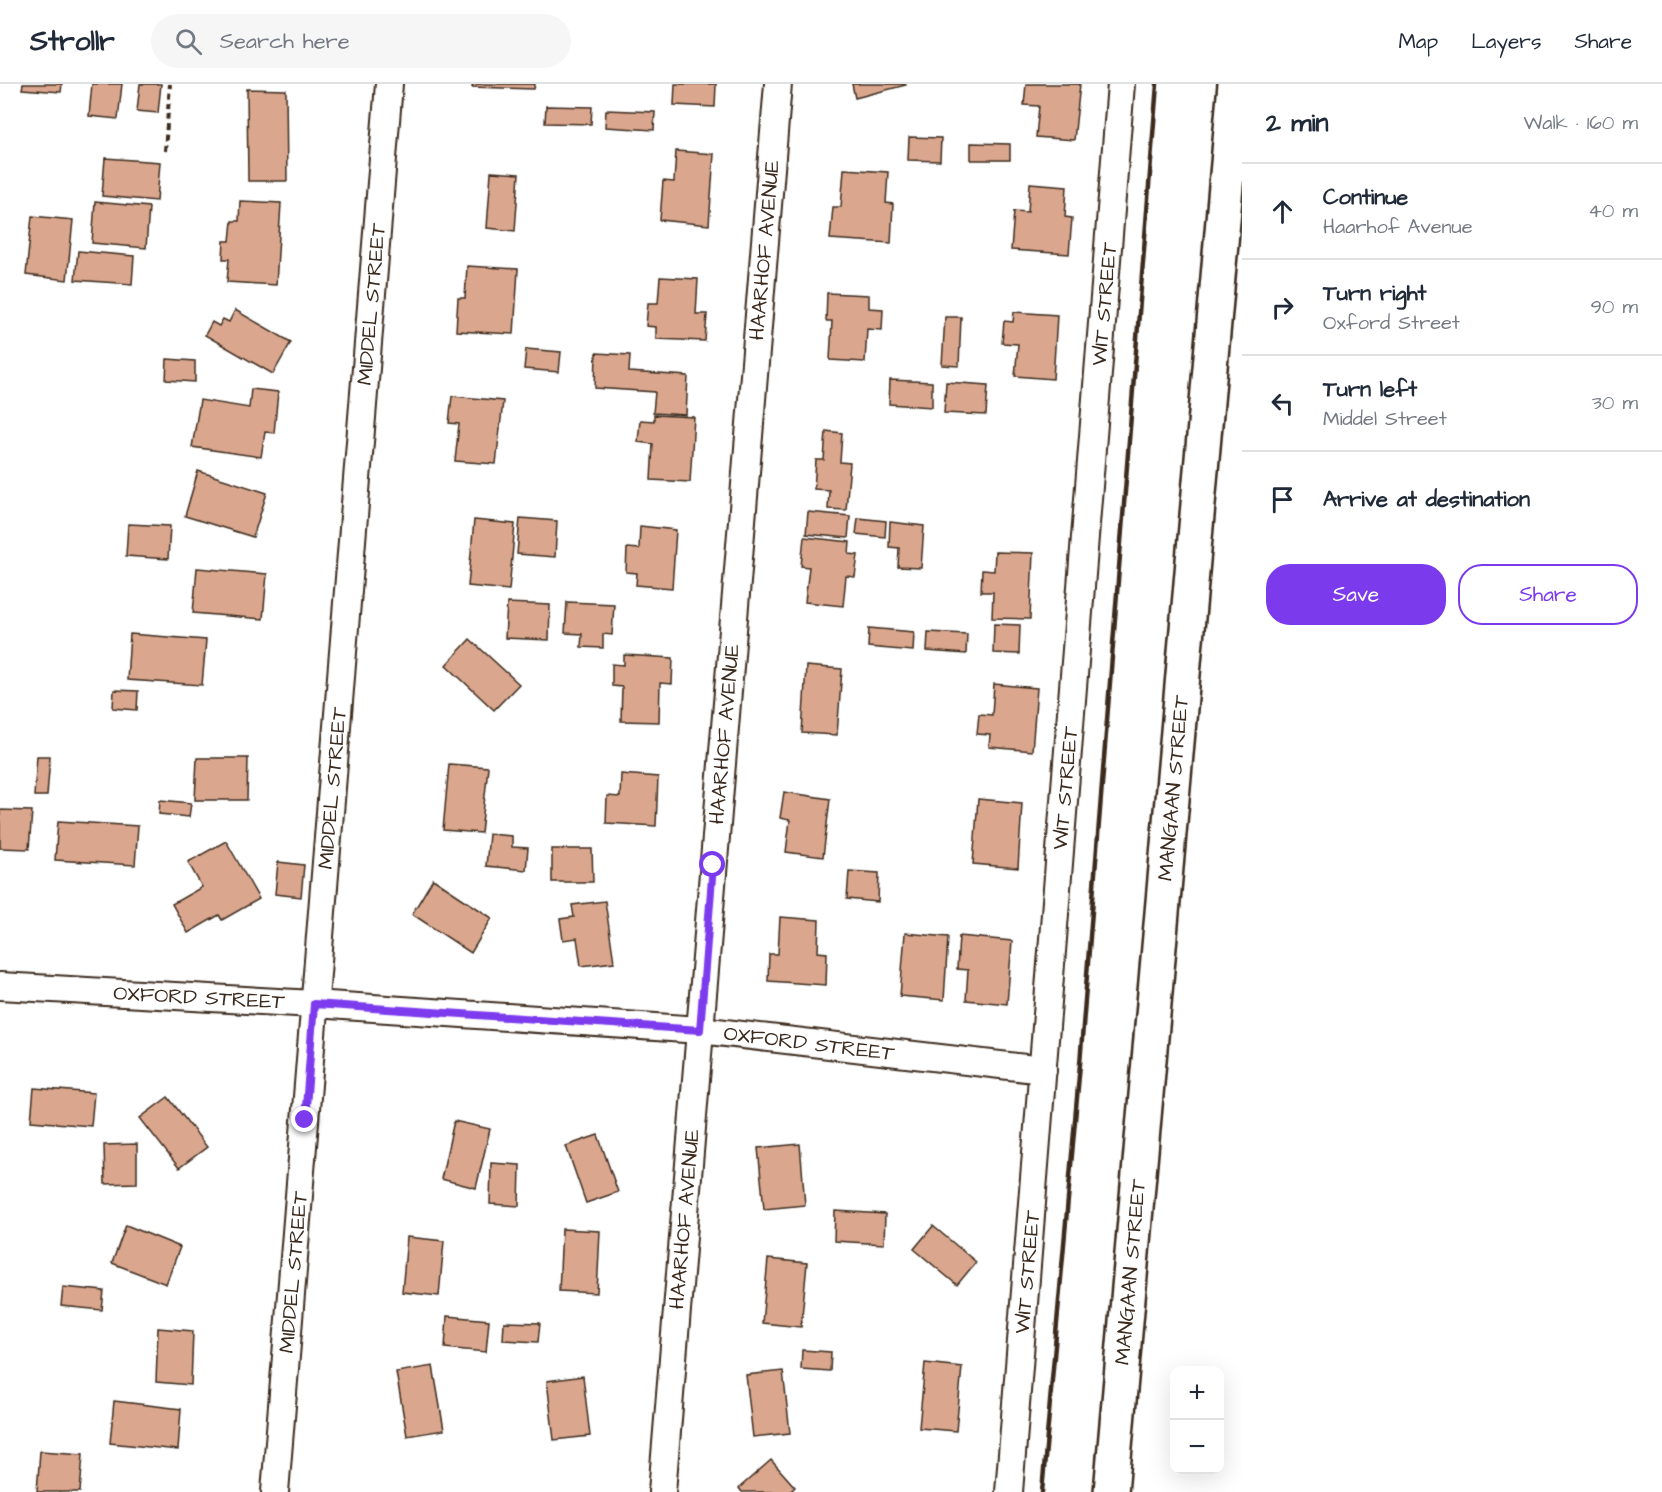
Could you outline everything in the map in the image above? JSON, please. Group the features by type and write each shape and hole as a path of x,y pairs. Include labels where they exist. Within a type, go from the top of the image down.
{"street":[{"name":"MIDDEL STREET","path":"275,1492 389,84"},
{"name":"HAARHOF AVENUE","path":"662,1492 778,84"},
{"name":"WIT STREET","path":"1009,1492 1121,84"},
{"name":"MANGAAN STREET","path":"1111,1492 1235,84"},
{"name":"OXFORD STREET","path":"0,986 700,1030 1043,1070"}],"path":[{"path":"165,151 170,84"}],"building":[{"path":"23,84 62,84 61,92 22,89"},
{"path":"92,84 122,84 118,119 89,116"},
{"path":"140,84 161,84 158,113 137,111"},
{"path":"473,84 535,84 534,89 472,87"},
{"path":"675,84 716,84 715,107 674,105"},
{"path":"852,84 906,84 906,85 855,98"},
{"path":"1026,84 1080,84 1074,140 1036,137 1039,106 1024,105"},
{"path":"247,89 286,90 287,181 248,181"},
{"path":"546,106 592,107 591,124 545,123"},
{"path":"606,110 655,112 654,130 605,127"},
{"path":"909,137 941,138 940,161 908,160"},
{"path":"971,143 1010,144 1010,160 971,160"},
{"path":"676,151 714,154 709,225 660,220 663,181 674,182"},
{"path":"105,158 160,162 157,201 102,196"},
{"path":"844,169 888,172 886,203 893,204 891,243 830,239 833,207 841,207"},
{"path":"491,172 519,174 515,231 487,228"},
{"path":"1030,183 1067,186 1065,217 1072,218 1069,254 1011,250 1014,211 1028,212"},
{"path":"240,201 281,203 276,285 227,282 229,259 223,259 224,241 230,241 232,221 239,221"},
{"path":"95,202 149,207 146,248 92,243"},
{"path":"32,216 73,220 67,280 26,275"},
{"path":"78,251 134,256 132,284 75,280"},
{"path":"467,266 518,269 514,334 456,331 458,298 465,298"},
{"path":"660,277 698,279 696,314 707,314 705,341 656,339 656,327 646,326 648,303 658,303"},
{"path":"827,293 869,295 869,308 883,309 882,330 867,329 865,362 830,360 832,321 826,321"},
{"path":"235,310 291,342 273,374 205,335 212,322 219,326 223,319 229,322"},
{"path":"1014,312 1057,315 1053,379 1015,376 1018,344 1002,343 1004,321 1013,322"},
{"path":"945,317 961,317 959,366 942,365"},
{"path":"526,349 561,352 559,372 524,369"},
{"path":"596,353 630,355 629,372 688,376 686,415 653,413 655,392 595,388"},
{"path":"167,359 195,361 195,382 166,380"},
{"path":"890,380 932,382 932,407 889,404"},
{"path":"946,382 988,385 986,415 944,413"},
{"path":"251,389 278,392 274,433 265,432 261,457 192,447 200,400 249,408"},
{"path":"452,396 503,401 496,464 455,461 459,424 449,423"},
{"path":"654,415 694,417 690,482 651,480 653,444 638,442 640,420 654,421"},
{"path":"826,431 842,433 840,462 850,463 846,510 828,509 829,490 814,489 816,460 824,460"},
{"path":"198,471 267,493 253,537 185,516"},
{"path":"808,512 850,516 848,538 806,534"},
{"path":"520,518 557,521 555,557 517,554"},
{"path":"858,518 886,521 885,537 856,534"},
{"path":"474,520 515,524 509,590 468,586"},
{"path":"890,522 924,526 921,568 898,567 899,548 889,547"},
{"path":"128,524 170,526 168,559 126,556"},
{"path":"640,526 676,530 672,588 636,585 637,573 626,572 627,548 639,549"},
{"path":"804,537 850,542 849,554 858,555 855,577 846,576 843,606 805,602 809,567 801,566"},
{"path":"995,552 1033,553 1030,619 992,618 993,592 981,592 982,570 994,571"},
{"path":"197,568 267,574 263,619 193,613"},
{"path":"567,602 614,604 612,635 603,634 603,648 581,647 582,634 565,633"},
{"path":"507,603 550,605 549,640 505,638"},
{"path":"994,624 1020,625 1019,654 993,653"},
{"path":"869,628 914,632 913,651 868,647"},
{"path":"928,632 967,634 966,654 927,651"},
{"path":"130,634 206,640 202,685 127,680"},
{"path":"470,639 519,684 494,710 446,665"},
{"path":"624,655 673,658 672,684 660,683 659,722 621,721 622,687 612,686 612,664 624,665"},
{"path":"806,666 842,669 837,735 802,733"},
{"path":"994,684 1037,688 1032,751 989,747 990,735 977,734 979,714 992,715"},
{"path":"114,690 138,691 137,710 113,708"},
{"path":"37,756 50,756 47,796 34,796"},
{"path":"197,758 248,758 247,800 195,800"},
{"path":"449,764 488,767 481,833 443,830"},
{"path":"621,774 658,777 656,826 606,823 607,796 620,797"},
{"path":"784,792 830,799 823,857 786,852 790,820 780,818"},
{"path":"978,799 1022,803 1018,868 973,864"},
{"path":"160,800 191,803 189,817 159,814"},
{"path":"0,810 32,811 29,849 0,848"},
{"path":"58,821 138,826 135,865 55,860"},
{"path":"489,834 512,836 512,847 528,848 526,870 486,866"},
{"path":"226,841 259,899 222,920 219,915 188,933 172,904 202,887 188,862"},
{"path":"552,849 592,849 593,882 552,882"},
{"path":"278,862 304,865 301,897 275,894"},
{"path":"849,871 879,873 878,902 847,899"},
{"path":"433,879 492,918 471,953 412,914"},
{"path":"605,901 614,962 581,966 577,938 563,940 560,919 574,917 572,905"},
{"path":"780,917 819,920 818,952 827,953 826,985 768,981 769,954 778,954"},
{"path":"905,933 948,937 944,1000 900,996"},
{"path":"959,936 1012,941 1007,1004 966,1000 968,970 957,969"},
{"path":"34,1088 94,1093 91,1126 31,1121"},
{"path":"168,1097 207,1147 179,1168 140,1118"},
{"path":"454,1121 490,1129 476,1188 441,1179"},
{"path":"598,1135 618,1192 586,1203 566,1146"},
{"path":"137,1144 137,1183 105,1184 104,1145"},
{"path":"800,1144 805,1205 764,1209 758,1148"},
{"path":"491,1163 520,1165 519,1206 490,1204"},
{"path":"835,1211 885,1214 884,1244 834,1241"},
{"path":"126,1225 180,1247 166,1284 112,1263"},
{"path":"933,1226 976,1262 957,1285 914,1249"},
{"path":"562,1229 600,1231 597,1293 559,1291"},
{"path":"407,1237 444,1241 439,1296 402,1292"},
{"path":"768,1259 807,1263 801,1327 762,1323"},
{"path":"63,1287 104,1291 102,1310 61,1306"},
{"path":"447,1316 489,1320 486,1352 445,1348"},
{"path":"504,1322 540,1323 538,1342 503,1340"},
{"path":"158,1328 193,1331 191,1385 156,1382"},
{"path":"802,1350 831,1352 830,1371 801,1369"},
{"path":"925,1363 962,1367 956,1431 919,1428"},
{"path":"433,1366 444,1430 407,1436 396,1372"},
{"path":"783,1371 790,1433 753,1437 746,1375"},
{"path":"583,1376 590,1436 554,1440 547,1381"},
{"path":"114,1401 181,1409 178,1450 110,1443"},
{"path":"40,1451 83,1454 80,1492 37,1492"},
{"path":"771,1460 795,1487 790,1492 742,1492 739,1488"}],"railway":[{"path":"1042,1492 1080,1064 1157,84"}],"route":[{"path":"305,1120 314,1004 700,1030 713,865"}]}
